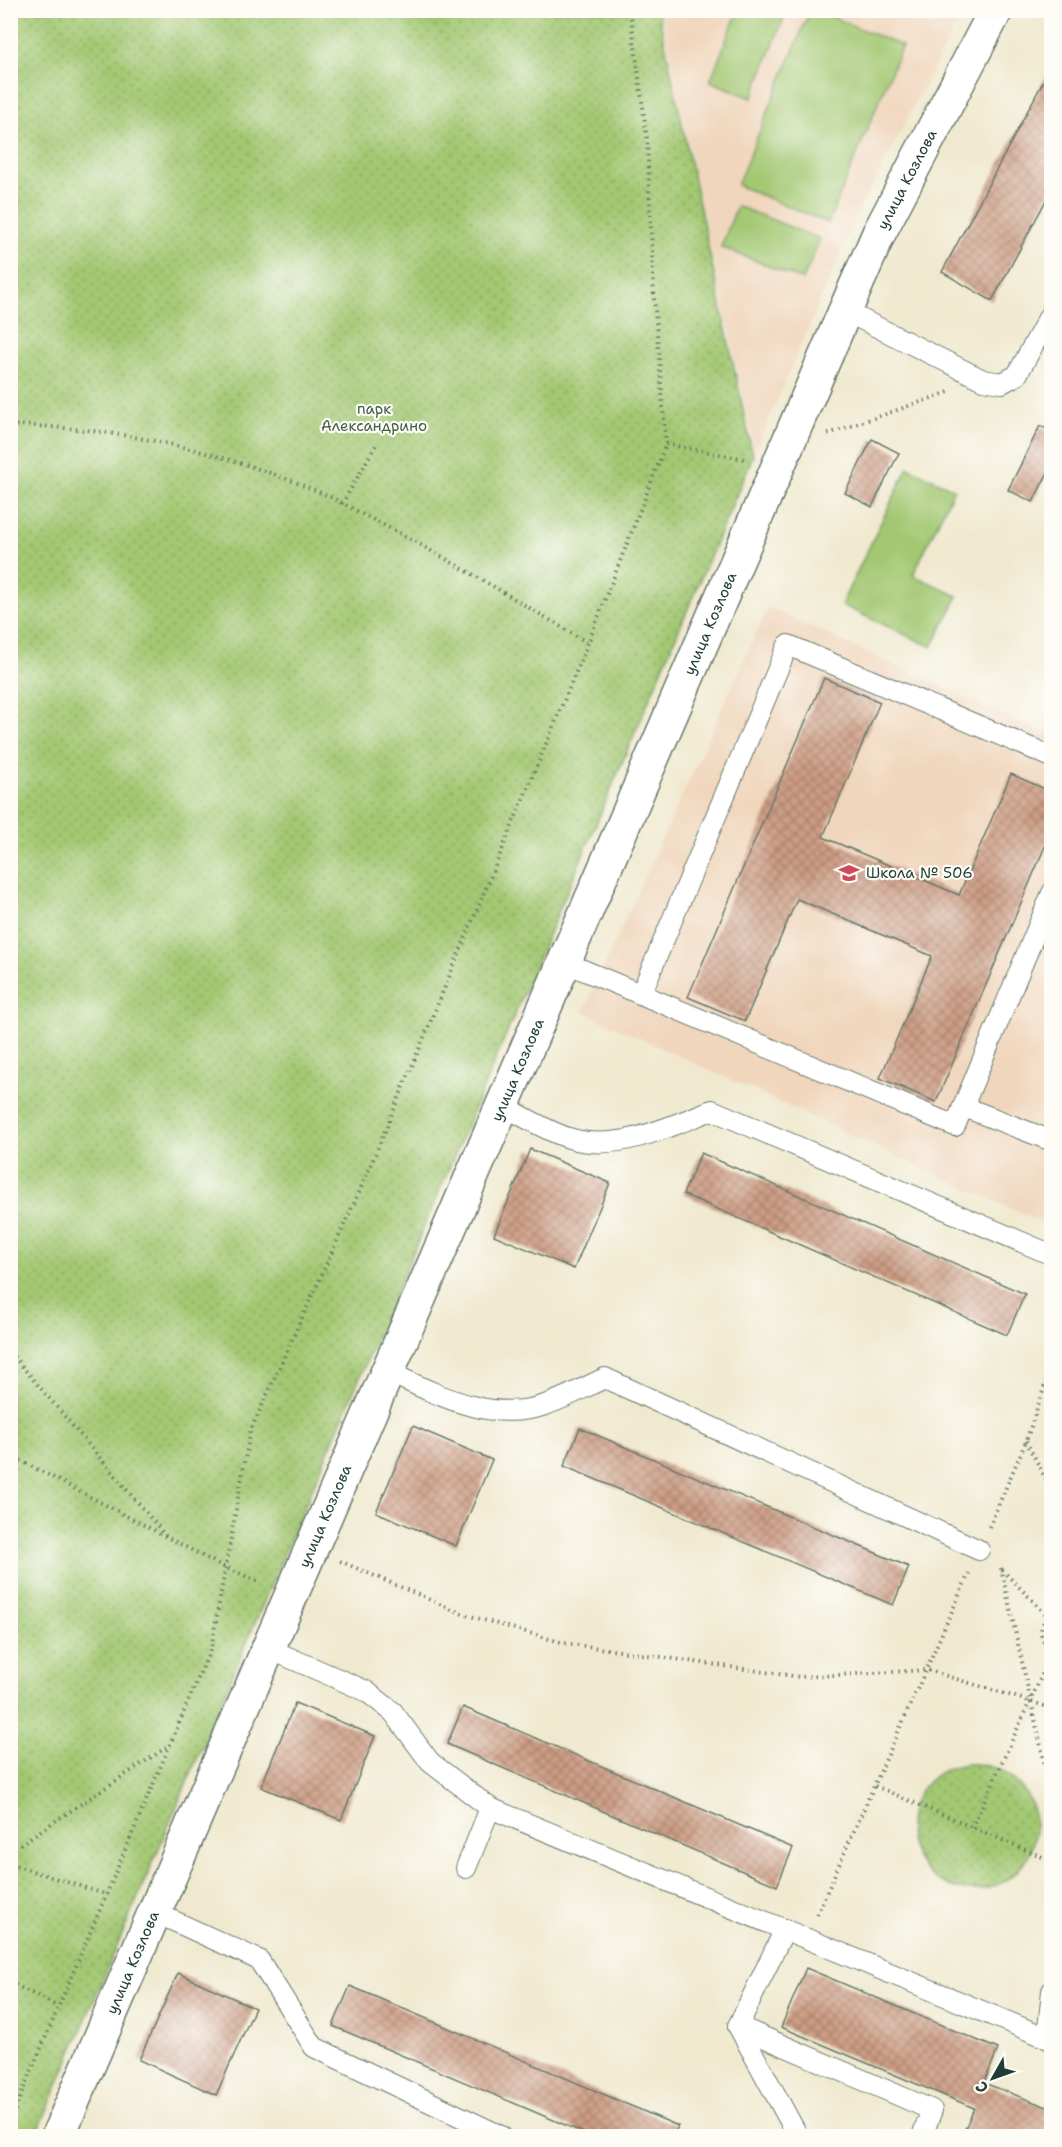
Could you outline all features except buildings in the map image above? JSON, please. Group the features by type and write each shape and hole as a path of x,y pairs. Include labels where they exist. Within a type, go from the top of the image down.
{"street":[{"name":"улица Козлова","path":"58,2136 386,1371 879,233 996,10"}],"lane":[{"path":"845,311 983,380 1002,383 1017,375 1052,311"},
{"path":"641,994 788,645 1052,757"},
{"path":"564,962 955,1126 1052,893"},
{"path":"502,1105 566,1137 589,1143 615,1142 712,1110 1052,1255"},
{"path":"964,1107 1052,1141"},
{"path":"386,1371 465,1406 507,1410 544,1406 605,1378 980,1550"},
{"path":"267,1648 366,1691 393,1712 430,1762 490,1808 1050,2039 1052,1991"},
{"path":"466,1868 490,1808"},
{"path":"154,1912 259,1960 314,2047 501,2136"},
{"path":"738,2026 785,1929"},
{"path":"738,2026 798,2136"},
{"path":"738,2026 932,2110 922,2136"}],"path":[{"path":"10,2121 57,2006 108,1895 211,1648 250,1432 365,1179 588,643 666,444 654,297 647,138 630,10"},
{"path":"817,438 983,380"},
{"path":"10,425 136,436 226,459 320,492 449,559 588,643"},
{"path":"666,444 749,460"},
{"path":"342,504 376,445"},
{"path":"10,1352 168,1539"},
{"path":"807,1937 980,1550 1026,1441 1052,1365"},
{"path":"1026,1441 1052,1491"},
{"path":"10,1455 224,1568 263,1584"},
{"path":"333,1559 463,1614 564,1643 800,1677 927,1670 1052,1708"},
{"path":"972,1828 1031,1700 1052,1651 1041,1635 1043,1622 1050,1615 1001,1568 1031,1700 1052,1796"},
{"path":"10,1851 170,1744"},
{"path":"875,1786 1052,1861"},
{"path":"10,1864 108,1895"},
{"path":"10,1982 57,2006"}],"shaded area":[{"path":"660,11 963,11 855,219 755,452"},
{"name":"Школа № 506","path":"768,607 1045,734 1051,720 1051,1227 583,1012"}],"green space":[{"name":"парк Александрино","path":"11,10 658,11 753,456 36,2136 10,2136"},
{"path":"738,11 773,11 785,15 752,98 710,81"},
{"path":"810,11 818,11 902,46 828,223 737,185"},
{"path":"737,206 820,239 803,280 721,247"},
{"path":"908,467 954,489 913,575 958,596 932,647 841,605"},
{"path":"972,1764 996,1769 1017,1782 1030,1803 1035,1827 1030,1851 1017,1872 996,1885 972,1890 948,1885 927,1872 914,1851 909,1827 914,1803 927,1782 948,1769"}],"place":[{"name":"Школа № 506","path":"849,873"}]}
